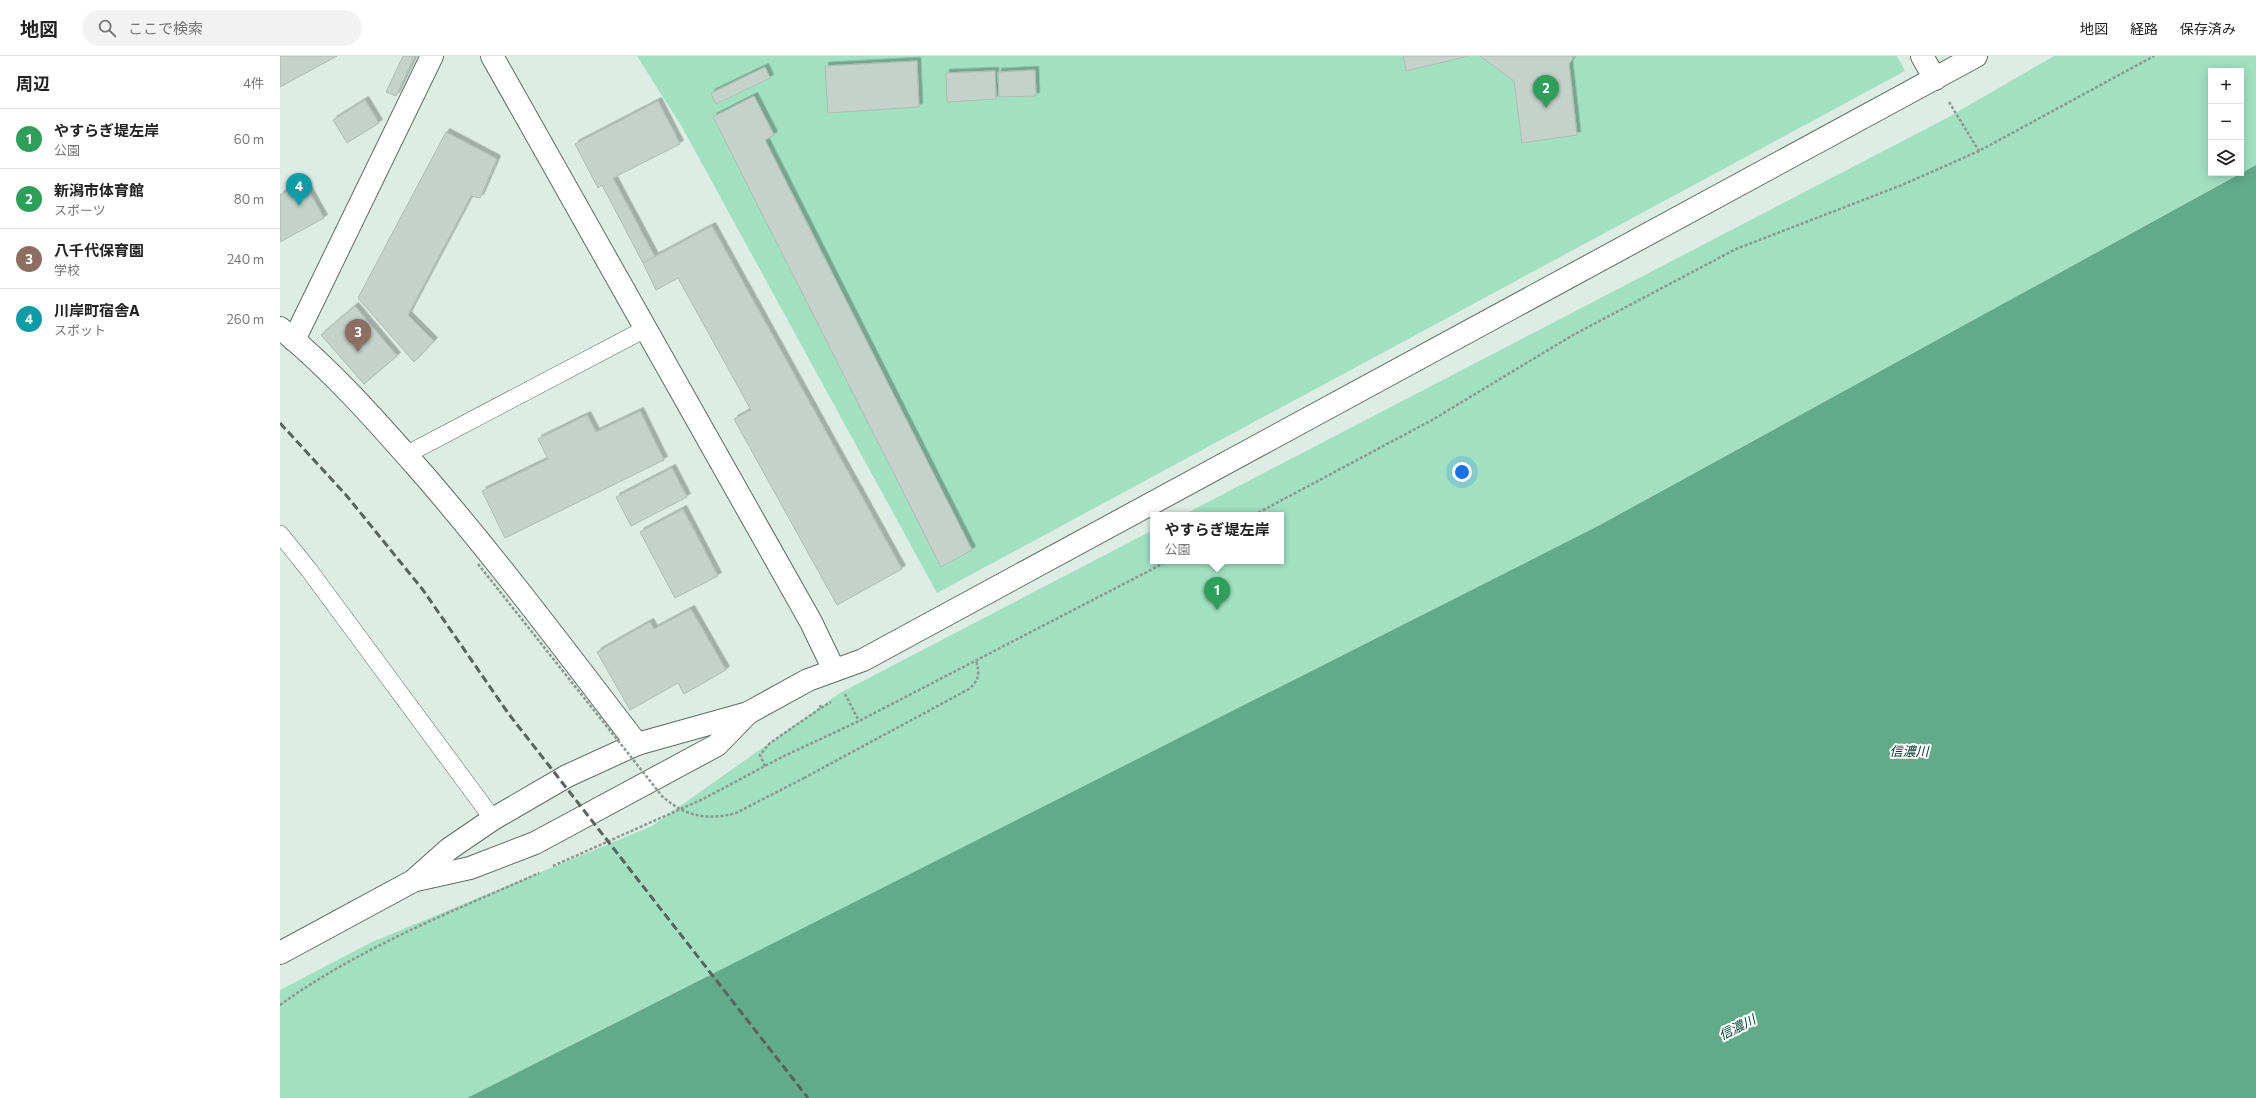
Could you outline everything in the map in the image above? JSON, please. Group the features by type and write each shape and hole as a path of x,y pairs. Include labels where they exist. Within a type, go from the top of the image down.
{"street":[{"path":"432,56 287,334 370,414 479,539 637,744"},
{"path":"492,56 647,328 811,622 834,670"},
{"path":"1922,56 1935,79"},
{"path":"280,953 413,881 449,849 493,819 567,776 637,744 748,713 808,680 862,660 1976,56"},
{"path":"413,881 470,868 541,840 717,745 748,713"}],"lane":[{"path":"415,450 647,328"},
{"path":"280,534 309,570 493,819"}],"path":[{"path":"1260,512 1432,420 1573,335 1736,249 1902,185 1980,151 2154,56"},
{"path":"1935,79 1980,151"},
{"path":"478,564 662,796 673,806 687,814 700,816 724,816 736,814 804,778 969,689 977,682 980,673 976,661"},
{"path":"551,867 703,799 765,766 859,721 1162,564"},
{"path":"839,697 845,694 859,721"},
{"path":"818,701 821,708"},
{"path":"765,766 760,755 770,743 833,701"},
{"path":"280,1005 310,983 385,942 544,870"}],"shaded area":[{"path":"637,56 1897,56 1905,71 937,593 682,127"},
{"path":"2054,56 2256,56 2256,165 2244,172 2244,68 2208,68 2208,176 2236,176 1598,526 467,1098 280,1098 280,990 372,942 652,826 840,693 1150,532 1150,564 1284,564 1284,512 1189,512 1947,118"}],"water":[{"name":"信濃川","path":"2256,165 2256,1098 467,1098 1598,526 2236,176 2244,176 2244,172"}],"building":[{"path":"280,56 337,56 280,87"},
{"path":"403,56 415,56 396,96 386,92"},
{"path":"1403,56 1469,56 1406,71"},
{"path":"1480,56 1574,56 1569,64 1577,135 1522,143 1514,81"},
{"path":"917,61 919,107 828,113 825,66"},
{"path":"765,67 770,78 716,104 711,93"},
{"path":"1035,70 1036,96 999,97 998,72"},
{"path":"995,71 996,99 947,102 946,73"},
{"path":"754,96 774,135 765,140 972,550 941,567 713,117"},
{"path":"365,100 379,123 347,143 333,120"},
{"path":"658,101 680,144 613,178 655,257 643,263 602,185 598,188 575,144"},
{"path":"446,132 497,159 480,198 471,196 408,315 434,341 414,362 358,298"},
{"path":"304,182 324,218 280,242 280,195"},
{"path":"712,226 902,569 837,605 734,419 751,410 678,278 656,290 643,263"},
{"path":"355,306 397,356 364,384 321,335"},
{"path":"640,411 664,460 505,538 482,491 548,459 538,439 587,415 596,432"},
{"path":"672,468 687,497 631,526 616,497"},
{"path":"683,509 718,576 675,598 640,532"},
{"path":"691,609 726,670 684,694 678,683 630,710 597,652 650,622 654,629"}],"railway":[{"path":"280,423 346,495 423,590 508,713 808,1098"}],"place":[{"name":"新潟市体育館","path":"1546,108"},
{"name":"川岸町宿舎A","path":"299,206"},
{"name":"八千代保育園","path":"358,352"},
{"name":"やすらぎ堤左岸","path":"1217,610"}]}
